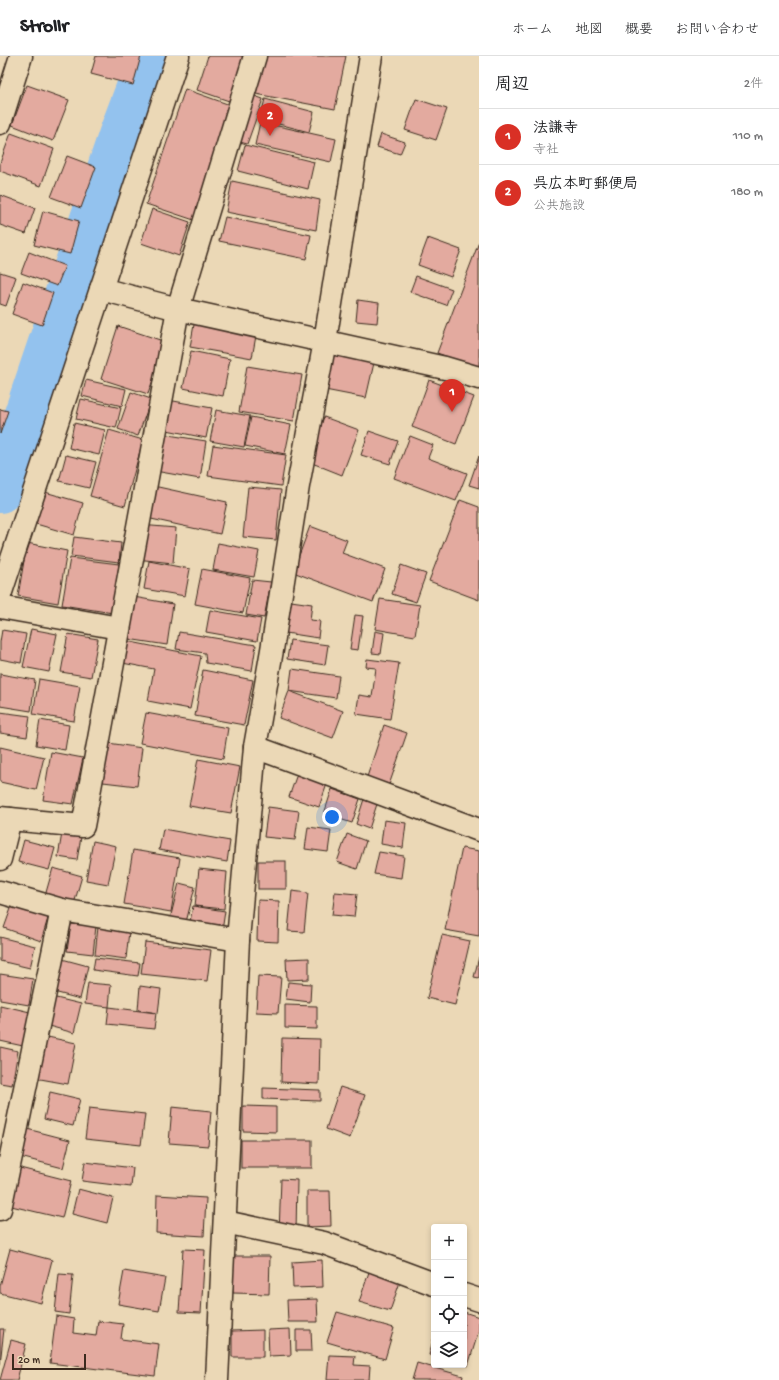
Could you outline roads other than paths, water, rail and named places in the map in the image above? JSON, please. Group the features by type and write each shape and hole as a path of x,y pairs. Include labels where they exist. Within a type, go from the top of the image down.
{"street":[{"path":"0,123 21,56"},
{"path":"0,595 178,56"},
{"path":"0,859 5,819 83,826 178,309 255,56"},
{"path":"217,1380 238,940 255,747 274,642 298,486 325,341 371,56"},
{"path":"101,289 178,309 445,368 479,378"},
{"path":"0,607 119,628"},
{"path":"255,747 479,830"},
{"path":"0,892 62,910 238,940"},
{"path":"0,1209 62,910"},
{"path":"225,1222 324,1243 431,1283"},
{"path":"467,1296 479,1300"}],"waterway":[{"path":"0,491 120,136 150,56"}],"place":[{"name":"呉広本町郵便局","path":"270,136"},
{"name":"法謙寺","path":"452,412"}]}
